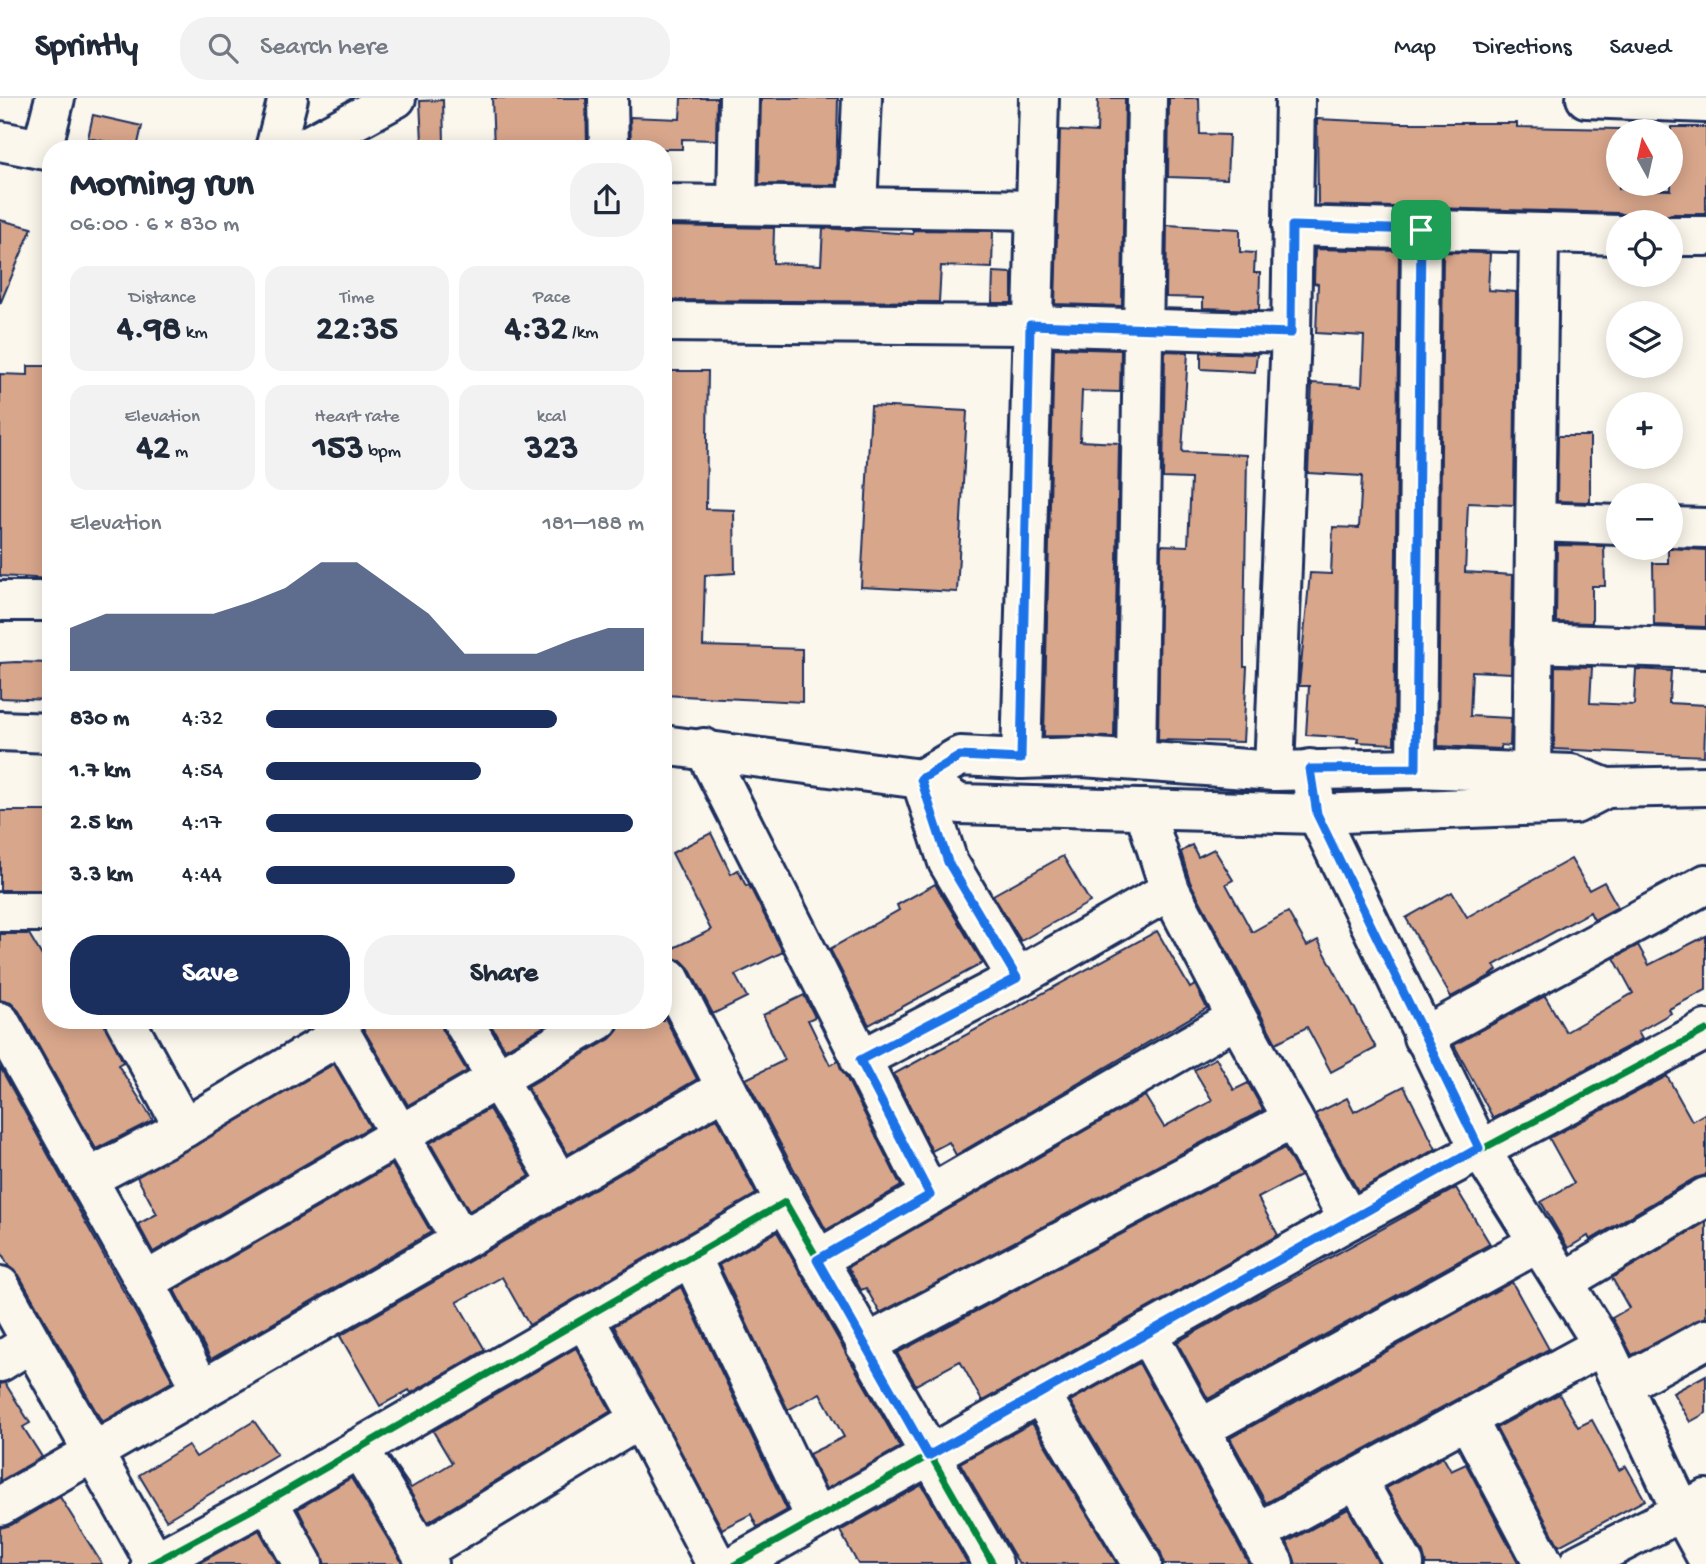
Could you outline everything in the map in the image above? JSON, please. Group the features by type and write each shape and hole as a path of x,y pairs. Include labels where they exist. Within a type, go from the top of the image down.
{"street":[{"path":"48,140 55,98"},
{"path":"277,140 288,98"},
{"path":"319,140 396,98"},
{"path":"608,98 609,140"},
{"path":"737,205 738,98"},
{"path":"857,208 862,98"},
{"path":"1021,759 1030,325 1039,98"},
{"path":"1136,758 1147,98"},
{"path":"1296,98 1291,333 1292,770 1317,814 1479,1148 1603,1345 1697,1528 1580,1564"},
{"path":"1586,98 1706,103"},
{"path":"0,141 42,149"},
{"path":"672,204 1034,210"},
{"path":"1292,226 1606,235"},
{"path":"1416,768 1421,230"},
{"path":"1532,772 1539,234"},
{"path":"1683,236 1706,236"},
{"path":"672,322 1030,325 1143,331 1291,333"},
{"path":"1537,522 1606,525"},
{"path":"1683,527 1706,528"},
{"path":"0,601 42,601"},
{"path":"1533,643 1706,649"},
{"path":"0,731 42,733"},
{"path":"672,746 921,779 959,804 1317,814 1575,804 1606,788"},
{"path":"704,748 930,1195"},
{"path":"921,779 960,756 1021,759 1136,758 1292,770 1416,768 1532,772 1571,774 1606,788 1706,786"},
{"path":"921,779 948,862 1017,978"},
{"path":"1144,809 1170,890 1237,1018 1349,1220"},
{"path":"1423,1037 1706,884"},
{"path":"860,1060 1017,978 1170,890"},
{"path":"0,912 42,912"},
{"path":"672,987 817,1260 928,1456 993,1564"},
{"path":"817,1260 1237,1018"},
{"path":"0,1022 202,1390"},
{"path":"130,1029 184,1128"},
{"path":"87,1179 184,1128 334,1029"},
{"path":"338,1029 461,1240"},
{"path":"467,1029 560,1184"},
{"path":"145,1282 581,1029"},
{"path":"736,1564 1479,1148 1706,1030"},
{"path":"0,1506 726,1088"},
{"path":"865,1345 1293,1119"},
{"path":"1563,1282 1706,1197"},
{"path":"0,1286 15,1352 91,1453 154,1563 268,1501 785,1202"},
{"path":"1200,1429 1538,1243"},
{"path":"691,1257 816,1519"},
{"path":"584,1318 716,1564"},
{"path":"1147,1333 1266,1549 1357,1480 1603,1345"},
{"path":"1624,1384 1706,1339"},
{"path":"1041,1393 1142,1564"},
{"path":"359,1448 424,1558 640,1419"},
{"path":"1467,1419 1544,1564"},
{"path":"1357,1480 1404,1564"},
{"path":"268,1501 303,1564"}],"building":[{"path":"492,98 586,98 587,140 494,140"},
{"path":"681,98 717,98 716,140 682,139 682,149 672,149 672,140 631,140 630,117 680,119"},
{"path":"761,98 838,98 836,185 759,184"},
{"path":"1098,98 1125,98 1122,306 1055,304 1060,130 1097,132"},
{"path":"1169,98 1199,98 1200,134 1229,135 1227,179 1168,177"},
{"path":"443,100 444,140 422,140 420,101"},
{"path":"93,115 142,126 139,140 88,138"},
{"path":"1317,119 1400,123 1517,123 1517,127 1606,129 1606,196 1684,196 1684,127 1706,127 1706,214 1683,214 1683,210 1606,210 1606,213 1318,205"},
{"path":"0,220 32,228 0,304"},
{"path":"1167,225 1240,229 1240,252 1255,253 1254,273 1260,273 1259,310 1203,308 1203,298 1166,297"},
{"path":"672,226 774,228 773,263 821,265 823,228 913,234 913,230 993,231 992,268 941,266 939,302 672,300"},
{"path":"1315,249 1399,251 1394,744 1357,742 1358,738 1306,735 1309,686 1299,686 1310,573 1331,574 1333,527 1359,528 1362,476 1308,473 1312,383 1362,386 1364,336 1316,333 1318,284 1314,283"},
{"path":"1443,252 1490,253 1488,290 1516,292 1514,505 1468,503 1465,572 1513,575 1511,673 1472,671 1470,716 1511,718 1510,746 1501,745 1501,749 1438,746"},
{"path":"993,272 1012,273 1012,303 992,303"},
{"path":"1054,348 1121,350 1120,392 1082,391 1080,441 1119,443 1114,737 1044,736"},
{"path":"1165,351 1188,352 1182,452 1247,455 1244,667 1247,667 1243,742 1158,740 1161,545 1188,546 1191,479 1163,478"},
{"path":"1201,352 1257,354 1255,372 1201,369"},
{"path":"28,366 42,366 42,578 0,576 0,374 28,375"},
{"path":"672,371 708,371 706,509 734,510 735,573 705,575 703,646 802,649 802,702 672,695"},
{"path":"871,406 967,411 957,592 861,587"},
{"path":"1558,436 1590,436 1590,502 1557,501"},
{"path":"1557,545 1604,546 1605,586 1592,586 1592,623 1556,622"},
{"path":"1683,549 1706,550 1706,627 1654,625 1653,563 1668,563 1668,560 1683,560"},
{"path":"0,663 42,663 42,700 0,698"},
{"path":"1555,666 1592,667 1590,703 1634,705 1636,669 1671,671 1669,703 1706,705 1704,756 1554,749"},
{"path":"0,811 42,811 42,890 0,890"},
{"path":"711,833 731,874 738,870 746,886 749,885 783,952 735,975 747,997 713,1014 689,968 681,960 672,960 672,949 711,930 672,853"},
{"path":"1192,845 1198,857 1214,849 1233,880 1226,884 1252,932 1288,912 1307,946 1318,940 1376,1048 1331,1072 1307,1027 1276,1043 1190,882 1181,852"},
{"path":"1063,856 1090,902 1021,941 993,895"},
{"path":"1571,859 1589,890 1604,882 1618,907 1594,920 1590,912 1494,965 1497,970 1490,976 1451,997 1406,918 1452,892 1467,917"},
{"path":"935,884 983,963 869,1025 830,949 899,910 897,905"},
{"path":"1157,931 1190,988 1195,985 1207,1008 956,1155 949,1142 932,1151 894,1074"},
{"path":"0,934 29,934 42,956 42,1029 107,1029 123,1062 118,1065 153,1120 96,1149 19,1011 11,1003 0,1000"},
{"path":"1706,936 1706,990 1669,1009 1671,1013 1638,1032 1642,1039 1493,1118 1454,1045 1545,996 1566,1032 1633,993 1614,958 1638,945 1649,965"},
{"path":"804,995 815,1017 808,1020 830,1065 838,1061 901,1186 826,1230 746,1079 785,1060 763,1015"},
{"path":"363,1029 442,1029 467,1071 408,1105"},
{"path":"493,1029 539,1029 505,1049"},
{"path":"671,1029 697,1079 568,1154 527,1087 610,1039 618,1030"},
{"path":"1216,1058 1234,1090 1248,1083 1263,1110 880,1313 866,1288 861,1290 848,1267 1145,1096 1164,1127 1210,1102 1212,1100 1194,1070"},
{"path":"334,1064 370,1127 153,1252 138,1224 157,1214 137,1177"},
{"path":"0,1067 173,1381 102,1422 19,1275 9,1267 0,1250"},
{"path":"1667,1076 1692,1121 1706,1113 1706,1175 1695,1178 1590,1240 1588,1236 1568,1248 1541,1202 1574,1183 1549,1138"},
{"path":"1404,1086 1436,1149 1358,1191 1315,1114 1347,1098 1354,1112"},
{"path":"489,1109 530,1176 469,1211 430,1143"},
{"path":"717,1118 756,1194 529,1325 502,1277 457,1302 485,1350 411,1393 409,1390 380,1406 340,1336"},
{"path":"1284,1148 1300,1176 1258,1198 1278,1235 982,1401 960,1361 916,1385 897,1353"},
{"path":"392,1165 431,1232 211,1359 174,1290"},
{"path":"1456,1188 1490,1244 1208,1399 1177,1342"},
{"path":"1706,1222 1706,1317 1632,1355 1612,1318 1629,1308 1612,1278"},
{"path":"777,1232 900,1447 826,1489 809,1454 844,1437 820,1393 788,1410 719,1265"},
{"path":"1512,1282 1549,1349 1266,1503 1230,1438"},
{"path":"681,1287 787,1510 757,1527 751,1514 722,1529 614,1326"},
{"path":"576,1348 611,1411 428,1522 389,1456 411,1488 452,1463 433,1431"},
{"path":"1139,1363 1249,1564 1164,1564 1161,1553 1070,1401"},
{"path":"1706,1375 1706,1413 1690,1422 1673,1393"},
{"path":"5,1383 30,1423 23,1427 42,1457 0,1481 0,1384"},
{"path":"1559,1394 1578,1427 1592,1420 1619,1470 1626,1466 1645,1500 1559,1546 1496,1428"},
{"path":"254,1421 277,1454 166,1520 139,1475 188,1445 196,1457"},
{"path":"1032,1423 1117,1564 1019,1564 960,1463"},
{"path":"1443,1457 1451,1471 1466,1464 1519,1564 1426,1564 1423,1553 1386,1488"},
{"path":"351,1478 403,1564 325,1564 298,1509"},
{"path":"922,1485 968,1564 858,1564 840,1531"},
{"path":"60,1497 102,1564 0,1564 0,1528 11,1525"},
{"path":"1348,1509 1379,1564 1296,1564 1287,1542"},
{"path":"259,1530 278,1564 197,1564"}],"cycle path":[{"path":"736,1564 1349,1220 1706,1030"},
{"path":"151,1564 268,1501 785,1202 993,1564"}],"route":[{"path":"1292,226 1421,230 1416,768 1310,769 1317,814 1479,1148 928,1456 817,1260 930,1195 860,1060 1017,978 948,862 921,779 960,756 1021,759 1030,325 1143,331 1291,333 1292,226"}]}
